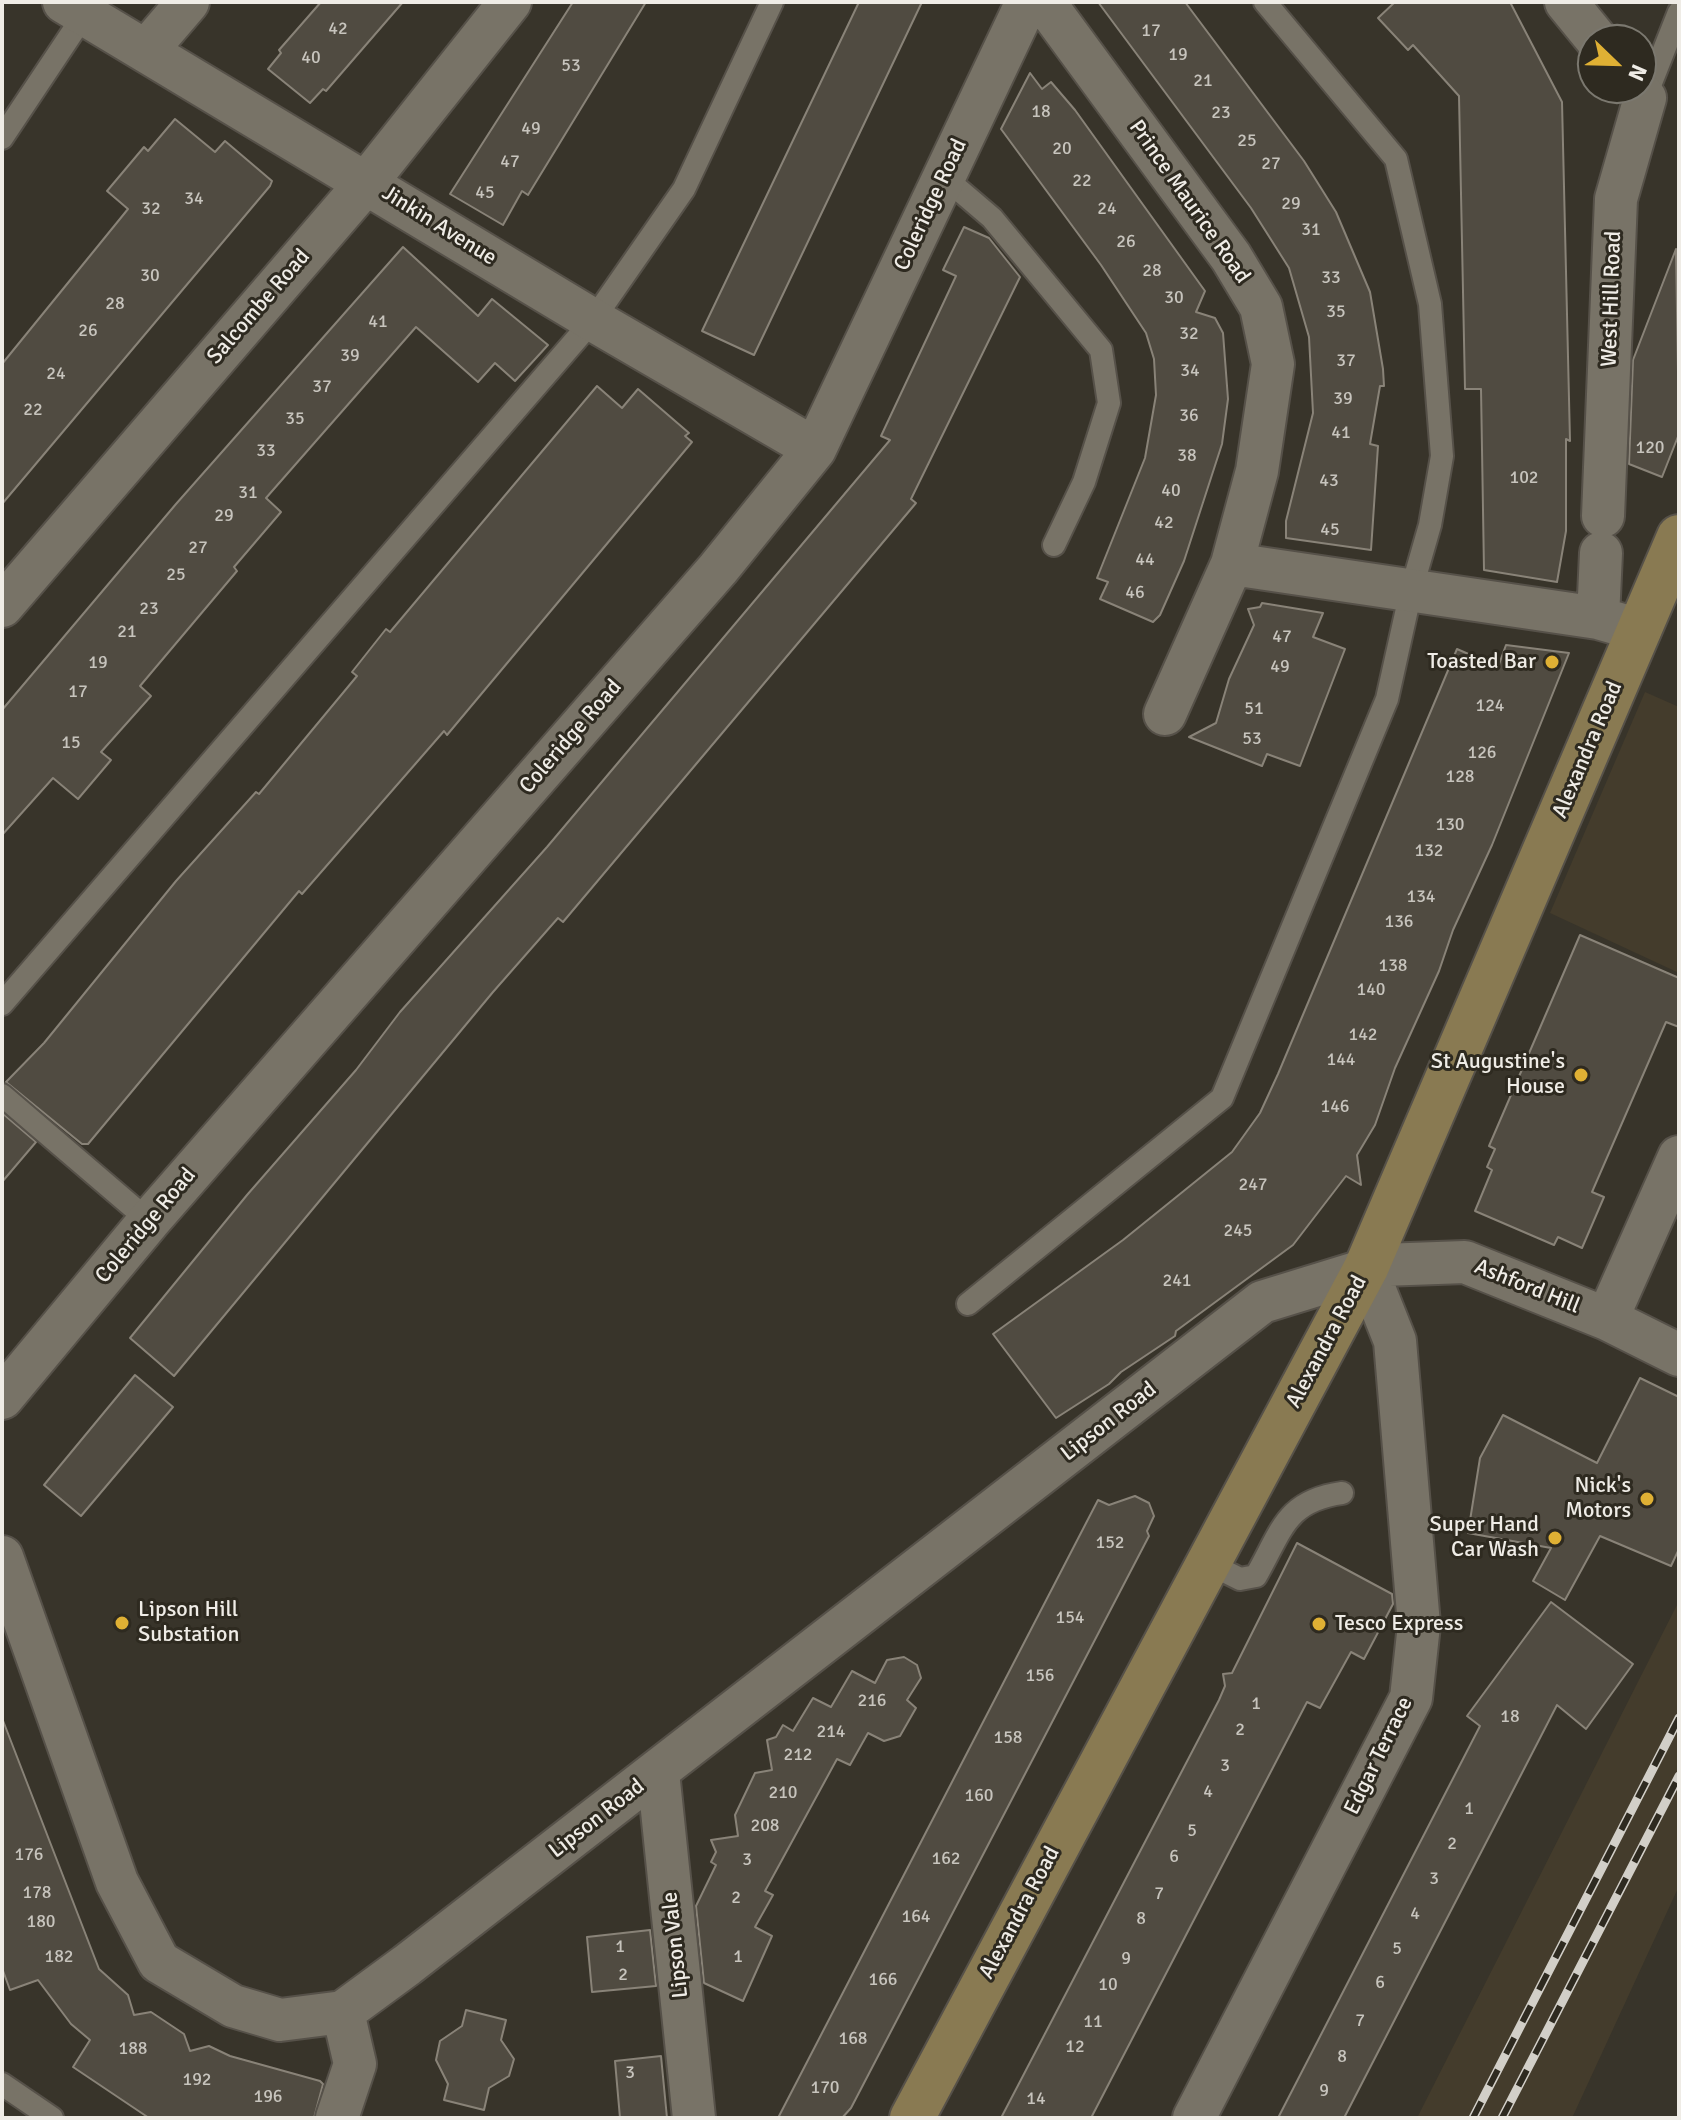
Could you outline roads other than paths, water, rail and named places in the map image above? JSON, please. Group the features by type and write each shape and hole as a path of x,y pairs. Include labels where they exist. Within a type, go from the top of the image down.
{"main road":[{"name":"Alexandra Road","path":"912,2118 1366,1268 1679,537"}],"street":[{"path":"146,51 188,2"},
{"name":"Salcombe Road","path":"2,606 367,182 510,2"},
{"name":"Coleridge Road","path":"2,1398 149,1221 718,569 815,449 1027,2"},
{"name":"Prince Maurice Road","path":"1044,2 1231,257 1261,307 1273,364 1257,471 1232,564 1165,714"},
{"path":"1566,2 1584,24"},
{"name":"Jinkin Avenue","path":"74,8 593,320 815,449"},
{"name":"West Hill Road","path":"1598,618 1616,199 1638,104"},
{"path":"1232,564 1598,618 1640,630"},
{"path":"1607,1319 1679,1157"},
{"name":"Ashford Hill","path":"1366,1268 1465,1262 1607,1319 1679,1355"},
{"name":"Lipson Road","path":"343,2012 658,1772 1262,1302 1366,1268"},
{"name":"Edgar Terrace","path":"1194,2118 1411,1698 1419,1625 1395,1341 1366,1268"},
{"path":"2,1557 117,1882 159,1962 233,2006 280,2020 343,2012 355,2064 337,2118"},
{"name":"Lipson Vale","path":"658,1772 694,2118"}],"lane":[{"path":"2,1004 593,320 684,189 772,2"},
{"path":"968,1304 1222,1098 1387,699 1411,591 1430,525 1442,456 1430,304 1396,159 1265,2"},
{"path":"2,138 74,8"},
{"path":"1657,59 1679,12"},
{"path":"944,177 992,218 1101,350 1109,403 1084,482 1054,545"},
{"path":"2,1095 149,1221"},
{"path":"1208,1563 1240,1579 1256,1576 1291,1515 1312,1497 1342,1493"},
{"path":"2,2084 52,2118"}],"railway":[{"path":"1473,2118 1679,1718"},
{"path":"1502,2118 1679,1776"}],"place":[{"name":"Toasted Bar","path":"1552,662"},
{"name":"St Augustine's House","path":"1581,1075"},
{"name":"Nick's Motors","path":"1647,1499"},
{"name":"Super Hand Car Wash","path":"1555,1538"},
{"name":"Lipson Hill Substation","path":"122,1623"},
{"name":"Tesco Express","path":"1319,1624"}]}
